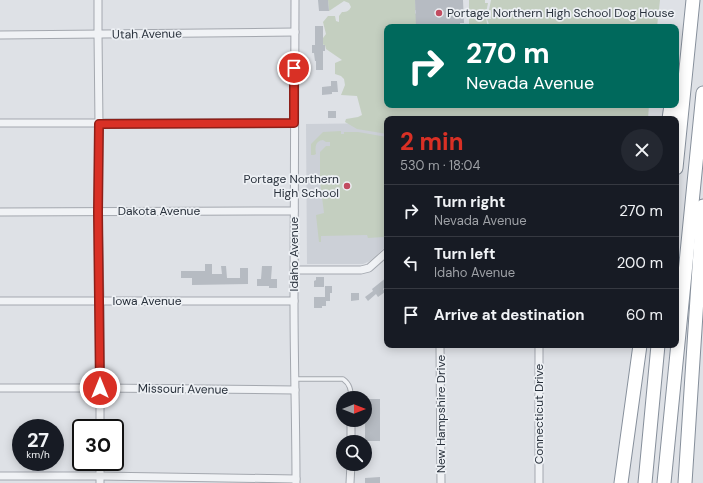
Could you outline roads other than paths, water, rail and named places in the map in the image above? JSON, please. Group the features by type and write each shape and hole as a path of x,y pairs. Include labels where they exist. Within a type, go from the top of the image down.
{"highway":[{"path":"679,62 692,0"},
{"path":"679,136 692,0"},
{"path":"679,333 703,93"},
{"path":"685,483 703,206"},
{"path":"621,483 640,348"},
{"path":"645,483 658,348"},
{"path":"664,483 678,348"}],"street":[{"path":"98,0 100,419"},
{"name":"Idaho Avenue","path":"295,0 294,301 296,481"},
{"name":"Utah Avenue","path":"0,35 295,32"},
{"path":"0,123 294,123"},
{"name":"Dakota Avenue","path":"0,212 294,211"},
{"path":"295,270 365,270 384,255"},
{"name":"Iowa Avenue","path":"0,301 294,301"},
{"name":"New Hampshire Drive","path":"440,348 441,483"},
{"name":"Connecticut Drive","path":"539,348 540,483"},
{"name":"Missouri Avenue","path":"0,388 295,390"},
{"path":"350,471 350,483"},
{"path":"0,476 100,480 296,481"}],"lane":[{"path":"295,379 344,379 349,385 351,391"}],"place":[{"name":"Portage Northern High School Dog House","path":"439,13"},
{"name":"Portage Northern High School","path":"347,186"}]}
